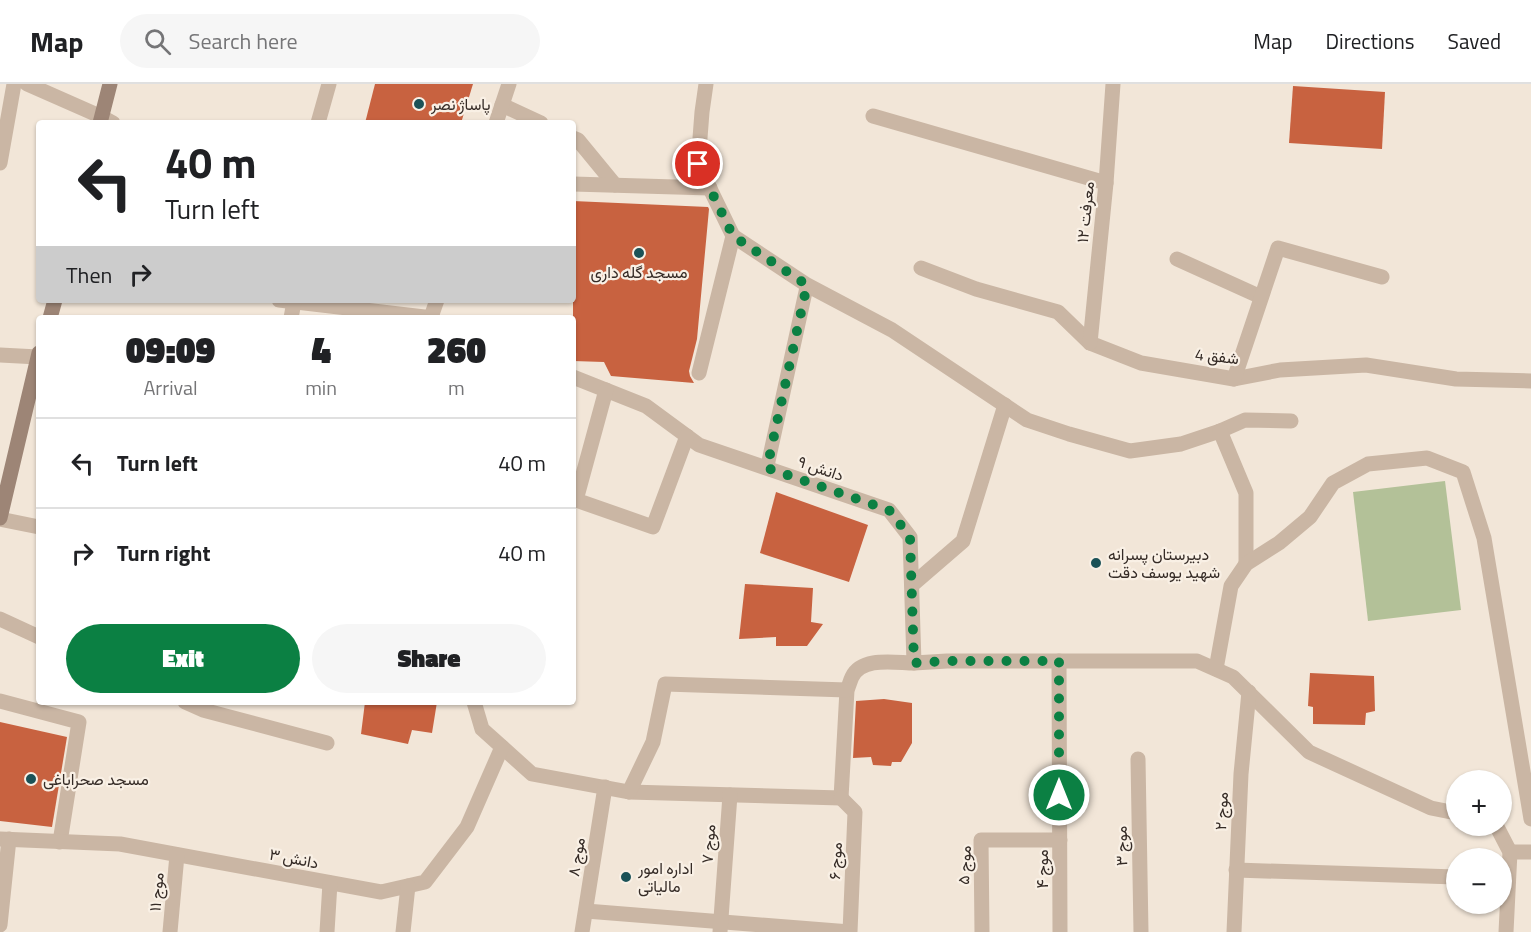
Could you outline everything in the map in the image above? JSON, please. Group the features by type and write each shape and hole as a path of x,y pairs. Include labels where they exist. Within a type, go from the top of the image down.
{"street":[{"path":"0,163 14,84"},
{"path":"27,84 103,120"},
{"path":"105,120 110,84"},
{"path":"319,120 329,84"},
{"path":"497,120 509,84"},
{"path":"706,84 698,164 733,236 807,285 892,330 1027,420 1130,451 1181,444 1245,420 1291,421"},
{"name":"معرفت ۱۲","path":"1090,343 1107,183 1113,84"},
{"path":"502,105 535,120"},
{"path":"873,116 1107,183"},
{"path":"576,139 615,185"},
{"path":"576,184 710,188"},
{"path":"699,373 733,236"},
{"path":"1233,379 1278,248 1382,277"},
{"path":"1177,259 1261,297"},
{"name":"شفق 4","path":"921,268 976,289 1058,312 1090,343 1141,363 1233,379 1280,370 1366,365 1456,379 1531,381"},
{"path":"304,303 406,315"},
{"path":"0,355 36,355"},
{"path":"36,364 0,519 36,526"},
{"name":"دانش ۹","path":"576,378 646,406 699,445 889,510 910,537 914,663"},
{"path":"606,390 576,500 653,528 687,436"},
{"path":"912,585 963,541 1005,405"},
{"path":"1220,431 1246,493 1246,564"},
{"path":"1216,669 1231,586 1246,564 1279,543 1310,517 1334,483 1368,464 1427,458 1464,472 1484,538 1531,819"},
{"path":"0,620 36,636"},
{"path":"475,705 482,729 532,774 629,792 841,798 848,690 853,675 864,664 947,661 1197,661 1233,677 1309,752 1431,808 1446,811"},
{"name":"موج ۴","path":"1059,661 1060,932"},
{"path":"629,792 653,742 665,684 848,690"},
{"name":"موج ۲","path":"1234,932 1241,774 1249,692"},
{"path":"0,701 79,722 60,842"},
{"path":"205,706 327,743"},
{"name":"دانش ۳","path":"4,839 120,844 381,892 425,882 467,827 502,747"},
{"name":"موج ۳","path":"1138,759 1140,932"},
{"name":"موج ۸","path":"582,932 604,787"},
{"name":"موج ۷","path":"720,927 730,795"},
{"name":"موج ۶","path":"841,798 855,812 850,932"},
{"path":"0,925 4,839"},
{"name":"موج ۵","path":"982,932 981,840 1060,840"},
{"path":"1512,852 1531,852"},
{"name":"موج ۱۱","path":"170,932 177,855"},
{"path":"1236,870 1446,877"},
{"path":"327,932 330,883"},
{"path":"403,932 408,886"},
{"path":"585,911 720,927 850,932"},
{"path":"1506,914 1506,932"}],"lane":[{"path":"767,468 807,285"}],"green space":[{"path":"1445,481 1461,610 1368,621 1353,492"}],"building":[{"name":"پاساژ نصر","path":"375,84 473,84 462,120 366,120"},
{"path":"1293,86 1385,92 1382,149 1289,143"},
{"name":"مسجد گله داری","path":"576,201 708,207 697,339 689,371 694,383 611,376 604,362 576,361 576,315 573,315 573,303 576,303"},
{"path":"776,492 868,525 849,582 760,553"},
{"path":"745,584 813,588 811,622 823,624 807,646 776,646 776,637 739,639"},
{"path":"1310,673 1374,676 1375,711 1366,713 1365,725 1313,724 1313,707 1308,706"},
{"path":"884,699 912,703 912,743 901,762 892,762 891,766 873,765 871,757 853,758 856,701"},
{"path":"365,705 437,705 432,733 412,730 408,744 361,734"},
{"name":"مسجد صحراباغی","path":"0,722 67,737 52,827 0,821"}],"place":[{"name":"پاساژ نصر","path":"419,104"},
{"name":"مسجد گله داری","path":"639,253"},
{"name":"دبیرستان پسرانه شهید یوسف دقت","path":"1096,563"},
{"name":"مسجد صحراباغی","path":"31,779"},
{"name":"اداره امور مالیاتی","path":"626,877"}],"route":[{"path":"698,164 733,236 807,285 767,468 889,510 910,537 914,663 1059,661 1059,795"}]}
